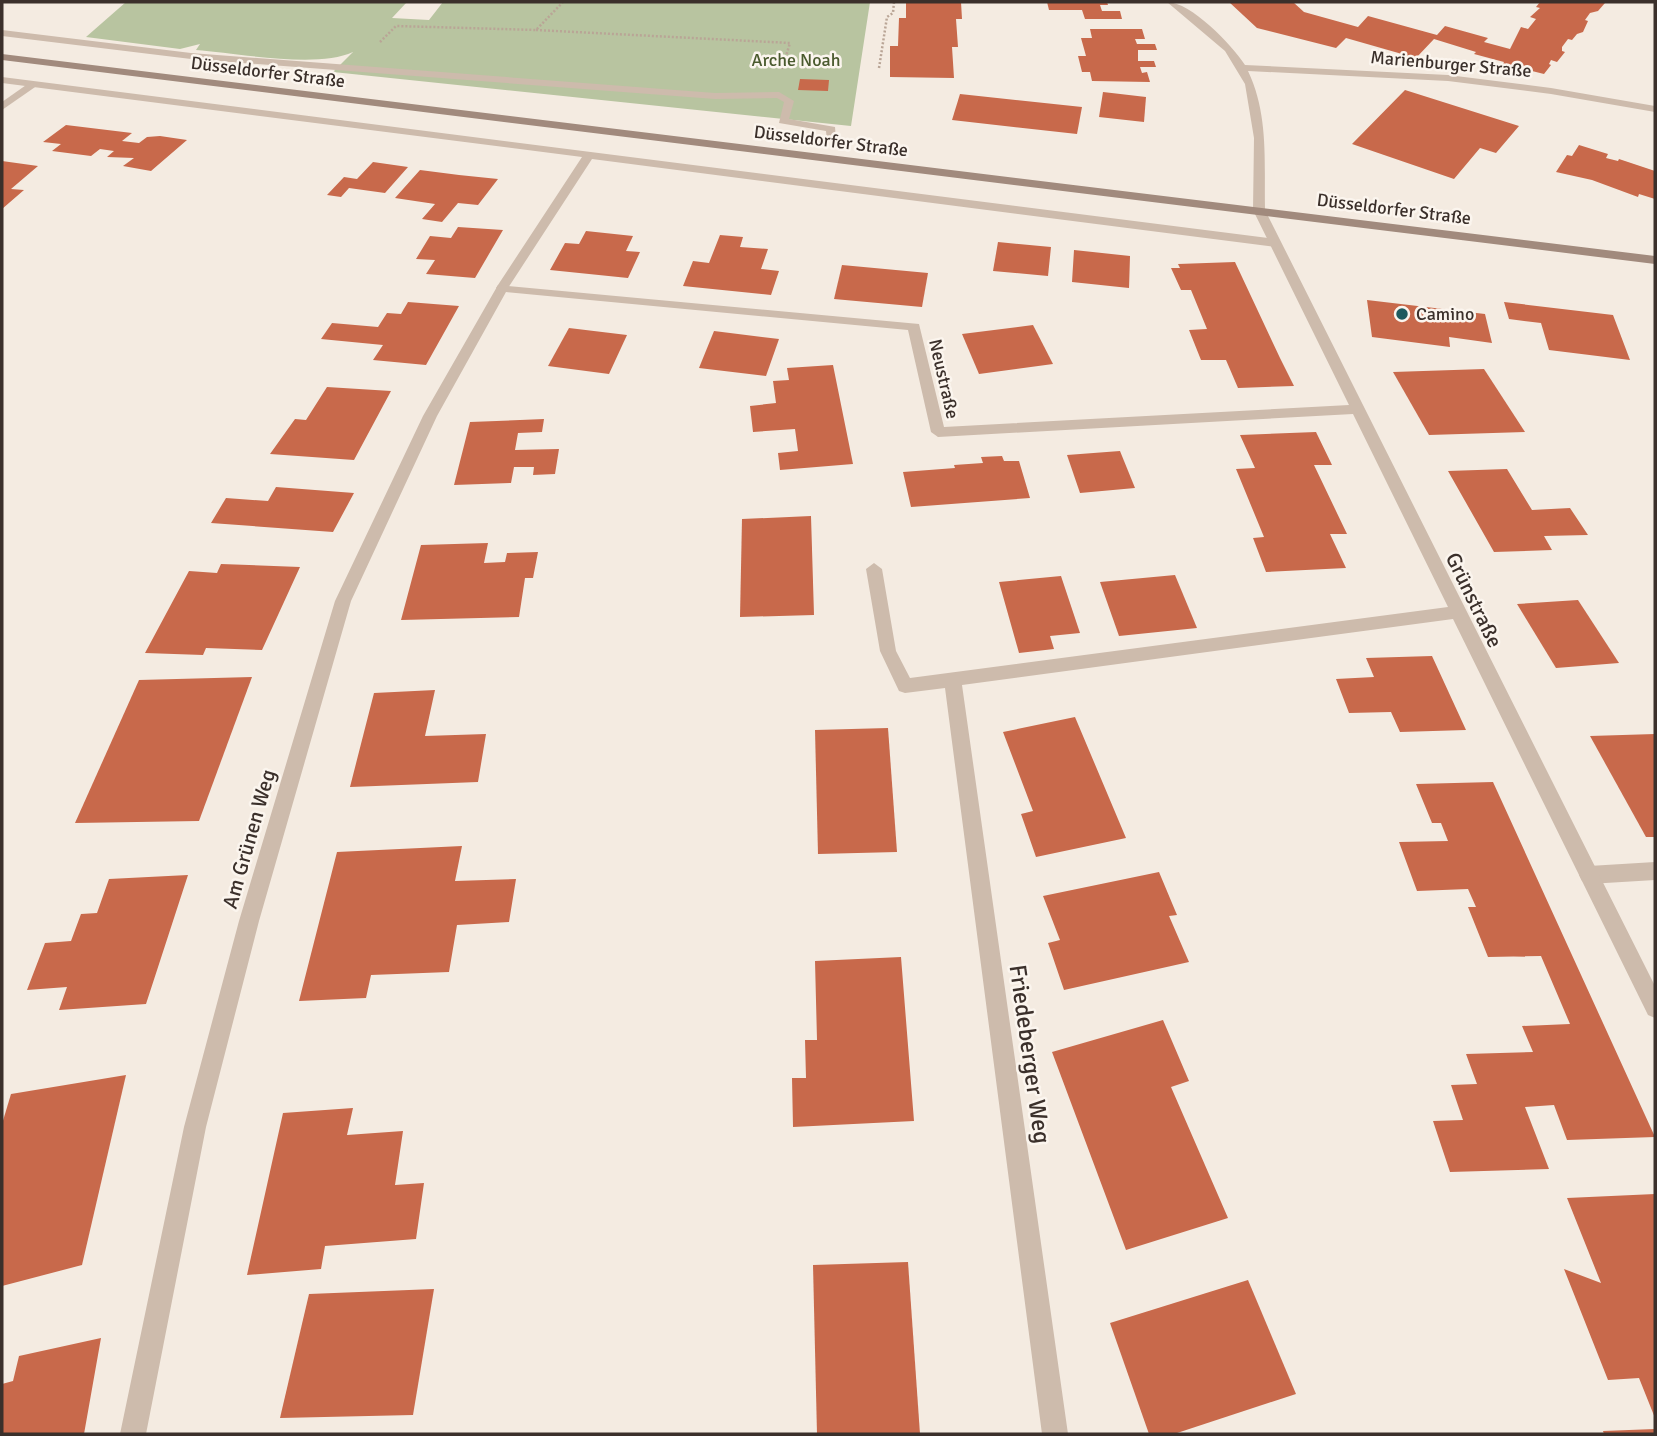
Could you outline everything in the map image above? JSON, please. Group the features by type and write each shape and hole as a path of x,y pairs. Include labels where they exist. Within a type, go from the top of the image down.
{"main road":[{"name":"Düsseldorfer Straße","path":"2,57 1655,260"}],"street":[{"path":"1171,2 1227,48 1242,68 1258,113 1259,210"},
{"path":"2,33 191,55 715,96 779,95 789,101 788,113 783,121 831,129 831,139"},
{"name":"Marienburger Straße","path":"1242,68 1448,78 1551,91 1655,109"},
{"path":"2,80 1275,243"},
{"path":"2,107 33,85"},
{"name":"Am Grünen Weg","path":"133,1434 195,1127 248,921 343,601 430,416 502,288 588,156"},
{"name":"Grünstraße","path":"1259,210 1456,612 1655,1008"},
{"name":"Neustraße","path":"502,288 914,327 938,432 1357,409"},
{"path":"874,569 888,651 905,687 1456,612"},
{"name":"Friedeberger Weg","path":"953,680 1055,1434"},
{"path":"1589,875 1655,870"}],"path":[{"path":"536,30 562,2"},
{"path":"879,68 887,17 893,13 894,2"}],"green space":[{"name":"Arche Noah","path":"126,2 407,2 392,18 429,20 443,2 870,2 851,126 333,72 353,52 338,57 298,60 196,50 200,44 180,49 86,37"}],"building":[{"path":"906,2 961,2 962,19 956,19 958,47 952,47 954,78 890,77 890,46 898,46 899,18 906,18"},
{"path":"1047,2 1107,2 1108,5 1100,5 1102,11 1120,11 1122,19 1085,19 1082,10 1049,10"},
{"path":"1229,2 1293,2 1304,12 1358,27 1368,16 1437,35 1445,26 1488,38 1484,42 1510,49 1521,27 1528,29 1536,19 1530,17 1540,8 1536,7 1540,2 1605,3 1598,11 1590,13 1585,20 1588,21 1583,32 1572,40 1568,39 1562,47 1565,52 1557,62 1551,60 1551,65 1544,74 1503,64 1504,62 1434,39 1416,58 1346,38 1336,48 1257,28"},
{"path":"1090,29 1142,29 1145,39 1135,39 1137,44 1155,44 1157,50 1138,50 1138,61 1154,61 1156,67 1140,67 1142,73 1147,72 1150,82 1092,81 1090,72 1082,72 1078,56 1086,56 1081,38 1092,38"},
{"path":"800,79 829,80 828,91 798,90"},
{"path":"1405,90 1519,126 1496,153 1480,148 1454,179 1352,144"},
{"path":"1103,92 1146,97 1144,122 1099,117"},
{"path":"960,94 1082,107 1077,134 952,120"},
{"path":"66,125 132,133 122,141 139,143 147,137 160,136 187,140 151,171 123,166 134,158 107,157 114,151 100,149 91,156 52,151 61,144 43,142"},
{"path":"1579,145 1608,154 1606,158 1619,159 1655,171 1655,199 1639,194 1638,197 1592,180 1556,172 1567,155 1572,156"},
{"path":"2,161 38,166 11,189 24,190 2,209"},
{"path":"373,162 408,167 385,193 349,188 341,197 327,195 344,177 357,179"},
{"path":"420,170 498,179 478,205 458,203 442,222 422,219 435,204 395,198"},
{"path":"458,227 503,230 475,278 426,274 435,260 416,259 430,236 451,238"},
{"path":"586,231 633,236 626,251 640,252 628,278 550,270 565,243 579,244"},
{"path":"720,235 743,237 740,247 768,249 761,269 779,271 771,295 683,286 693,261 709,263"},
{"path":"998,242 1051,247 1048,276 993,271"},
{"path":"1074,250 1130,256 1129,288 1072,282"},
{"path":"1235,262 1294,386 1238,388 1226,360 1201,360 1189,330 1207,329 1191,290 1181,290 1171,268 1180,268 1178,264"},
{"path":"842,265 928,273 922,307 834,299"},
{"path":"1367,300 1485,314 1492,343 1449,337 1450,347 1372,337"},
{"path":"408,302 459,306 426,365 373,360 383,345 321,339 332,323 378,327 387,313 401,314"},
{"path":"1504,302 1613,315 1630,360 1549,350 1541,323 1509,319"},
{"path":"1033,325 1053,364 979,374 962,334"},
{"path":"569,328 627,335 609,374 548,366"},
{"path":"714,331 779,339 766,376 699,368"},
{"path":"833,365 853,464 780,470 778,453 798,451 795,429 753,432 750,406 776,403 773,381 789,380 787,368"},
{"path":"1484,369 1525,432 1429,435 1393,372"},
{"path":"327,387 391,391 354,460 270,454 295,419 306,420"},
{"path":"544,419 542,432 518,433 515,450 559,449 555,474 533,475 534,467 514,467 511,483 454,485 470,422"},
{"path":"1316,432 1332,465 1314,465 1347,534 1330,534 1346,568 1266,572 1253,538 1264,537 1236,469 1255,468 1240,435"},
{"path":"1120,451 1135,488 1080,493 1067,455"},
{"path":"1002,456 1004,461 1019,461 1030,498 911,507 903,472 955,468 954,465 983,463 981,457"},
{"path":"1507,469 1532,510 1570,508 1588,535 1544,536 1552,550 1494,552 1448,471"},
{"path":"276,487 354,493 333,532 211,523 226,498 268,501"},
{"path":"811,516 814,615 740,617 742,519"},
{"path":"488,543 484,563 505,562 507,553 538,552 533,578 525,578 519,617 401,620 421,545"},
{"path":"221,564 300,567 262,650 206,648 203,655 145,653 189,571 217,573"},
{"path":"1175,575 1197,628 1119,636 1100,582"},
{"path":"1061,576 1080,633 1050,636 1054,649 1019,653 999,582"},
{"path":"1578,600 1619,663 1556,668 1517,604"},
{"path":"1432,656 1466,730 1400,732 1391,712 1349,713 1336,679 1374,677 1366,658"},
{"path":"252,677 199,821 75,823 139,680"},
{"path":"435,690 425,736 486,734 478,782 350,787 374,693"},
{"path":"1075,717 1126,838 1036,857 1021,814 1033,811 1003,732"},
{"path":"888,728 897,852 818,854 815,730"},
{"path":"1655,734 1655,837 1646,837 1590,736"},
{"path":"1493,782 1655,1137 1567,1140 1554,1105 1525,1107 1549,1169 1450,1172 1433,1121 1463,1120 1451,1085 1477,1084 1466,1054 1533,1052 1522,1026 1570,1024 1541,956 1488,957 1468,907 1476,907 1468,889 1417,891 1399,842 1448,841 1441,823 1432,823 1416,784"},
{"path":"462,846 455,881 516,879 509,922 457,925 449,972 371,975 366,998 299,1001 337,852"},
{"path":"1159,872 1177,915 1169,916 1189,962 1064,990 1048,943 1060,940 1043,896"},
{"path":"188,875 146,1004 59,1010 67,987 27,990 45,943 71,941 81,914 97,913 109,879"},
{"path":"901,957 914,1121 793,1127 792,1078 806,1078 805,1040 817,1040 815,961"},
{"path":"1163,1020 1189,1081 1171,1087 1228,1218 1126,1250 1052,1052"},
{"path":"126,1075 82,1265 2,1286 2,1124 11,1094"},
{"path":"353,1108 347,1135 403,1131 395,1185 424,1183 416,1239 325,1246 321,1269 247,1275 283,1113"},
{"path":"1655,1194 1655,1418 1639,1378 1608,1380 1564,1269 1601,1283 1567,1198"},
{"path":"908,1262 920,1434 817,1434 813,1265"},
{"path":"1248,1280 1296,1394 1174,1434 1149,1434 1110,1323"},
{"path":"434,1289 413,1415 280,1418 309,1294"},
{"path":"101,1338 84,1434 2,1434 2,1384 13,1381 19,1356"},
{"path":"1655,1429 1655,1434 1604,1434 1603,1431"}],"place":[{"name":"Camino","path":"1402,314"}]}
